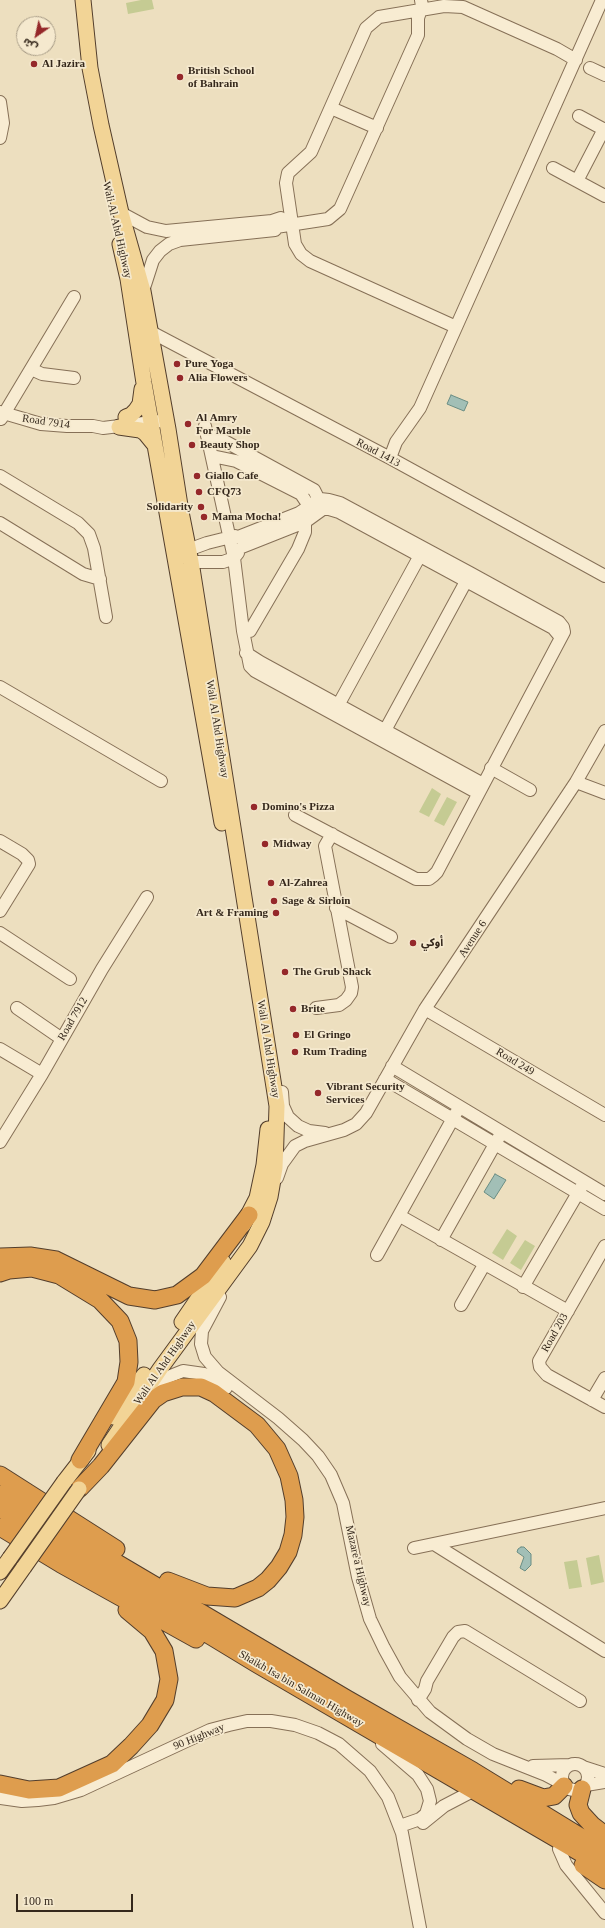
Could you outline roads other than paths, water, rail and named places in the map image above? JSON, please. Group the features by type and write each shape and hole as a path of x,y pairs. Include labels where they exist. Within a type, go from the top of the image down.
{"highway":[{"path":"0,1257 30,1256 56,1260 129,1296 155,1300 177,1295 203,1276 249,1215"},
{"path":"0,1273 9,1270 32,1268 59,1275 100,1300 120,1321 128,1341 129,1362 126,1382 80,1460"},
{"path":"72,1485 101,1466 153,1400 163,1393 182,1387 201,1387 214,1393 257,1425 277,1450 289,1476 294,1500 295,1517 293,1535 288,1552 279,1567 268,1580 258,1588 235,1598 207,1596 168,1581"},
{"path":"0,1466 106,1543"},
{"path":"0,1475 216,1611 304,1662 347,1699"},
{"name":"Shaikh Isa bin Salman Highway","path":"0,1494 347,1699 441,1752 605,1852"},
{"name":"Shaikh Isa bin Salman Highway","path":"0,1508 257,1664 605,1867"},
{"path":"0,1527 61,1564 378,1741 559,1849 605,1880"},
{"path":"59,1788 112,1764 131,1746 150,1725 165,1700 169,1679 164,1651 152,1631 116,1601 61,1564"},
{"path":"441,1752 448,1752 460,1757 519,1790 538,1797 543,1798 554,1796 564,1785"},
{"path":"0,1784 29,1790 59,1788 128,1767"},
{"path":"584,1787 578,1805 581,1813 592,1825 605,1835"}],"main road":[{"name":"Wali Al Ahd Highway","path":"0,1572 133,1408 160,1369 231,1274 250,1246 262,1222 270,1197 275,1168 277,1106 270,1056 151,332 143,291 103,145 85,68 75,0"},
{"name":"Wali Al Ahd Highway","path":"0,1601 24,1567 72,1485 80,1460 185,1318 221,1266 257,1198 265,1158 268,1132 265,1078 178,571 154,444 128,279 108,200 103,145 90,68 83,0"},
{"path":"144,383 140,404 123,422 140,430 149,437 154,444"},
{"path":"162,486 173,513 182,554 189,556"}],"street":[{"path":"121,213 154,230 180,235 293,230 328,219 337,213 377,128 418,35 418,15 414,7 407,0"},
{"path":"390,458 396,442 420,408 602,0"},
{"path":"456,327 305,258 297,250 293,230 286,183 288,173 311,152 368,25 379,17 414,7 463,7 557,49 576,60"},
{"path":"590,68 605,76"},
{"path":"0,102 3,123 0,138"},
{"path":"331,108 377,128"},
{"path":"577,181 604,130 579,116"},
{"path":"553,168 605,196"},
{"path":"143,291 153,260 160,251 180,235 272,221 282,218 290,212"},
{"path":"1,415 31,370 74,297"},
{"name":"Road 1413","path":"151,332 390,458 605,576"},
{"path":"31,370 42,374 74,378"},
{"name":"Road 7914","path":"1,415 41,424 93,426 101,421 123,422 165,415"},
{"path":"189,556 236,540 305,522 317,507 314,490 206,431 236,540 234,558 246,653 336,709 481,788"},
{"path":"212,456 236,461 301,494 317,507 339,512 422,552 468,577 553,628 558,633 559,640 492,768 437,872 429,879 416,879 295,815"},
{"path":"0,476 86,530 93,543 106,617"},
{"path":"236,540 299,513 317,507"},
{"path":"243,631 250,631 298,549 305,532 305,522"},
{"path":"0,523 83,574 100,579"},
{"path":"234,558 236,540"},
{"path":"336,709 422,552"},
{"path":"189,556 223,562 234,558"},
{"path":"383,734 468,577"},
{"path":"0,687 161,781"},
{"name":"Avenue 6","path":"270,1197 282,1164 295,1146 305,1141 331,1134 356,1124 369,1109 425,1009 576,782 605,731"},
{"path":"492,768 530,790"},
{"path":"576,782 605,793"},
{"path":"316,1008 339,1005 346,1000 351,993 352,987 325,846 332,834"},
{"path":"0,841 22,854 28,860 29,864 0,911"},
{"name":"Road 7912","path":"2,1135 42,1074 102,969 147,897"},
{"path":"336,908 392,937"},
{"path":"0,933 70,979"},
{"path":"17,1008 62,1038"},
{"name":"Road 249","path":"425,1009 605,1115"},
{"path":"0,1049 42,1074"},
{"path":"270,1056 279,1073 284,1106 288,1117 298,1126 309,1130 331,1134"},
{"path":"392,1066 605,1194"},
{"path":"385,1078 605,1209"},
{"path":"377,1255 400,1216 459,1107"},
{"path":"441,1240 502,1133"},
{"path":"523,1287 585,1181"},
{"path":"400,1216 484,1265 568,1311"},
{"name":"Road 203","path":"605,1246 542,1356 540,1367 547,1375 605,1407"},
{"path":"461,1305 484,1265"},
{"name":"Mazare'a Highway","path":"231,1274 202,1330 201,1344 205,1357 218,1372 278,1418 295,1433 318,1456 336,1485 346,1512 358,1577 370,1619 392,1663 415,1696 442,1722 466,1740 493,1754 552,1777 564,1785"},
{"name":"Mazare'a Highway","path":"133,1408 169,1375 183,1371 197,1372 210,1377 276,1423 295,1433"},
{"path":"592,1400 605,1378"},
{"path":"414,1548 605,1508"},
{"path":"434,1544 605,1651"},
{"path":"415,1696 425,1689 426,1680 456,1634 465,1630 580,1701"},
{"name":"90 Highway","path":"0,1798 22,1801 54,1798 96,1784 128,1767 210,1730 247,1720 271,1721 295,1725 318,1733 339,1744 370,1772 388,1797 401,1829 420,1928"},
{"path":"378,1741 418,1775 427,1789 430,1801 426,1814 420,1819 401,1829"},
{"path":"605,1774 583,1767 579,1764 570,1765 561,1775 564,1785 572,1790 605,1782"},
{"name":"Mazare'a Highway","path":"520,1765 570,1765"},
{"path":"583,1767 588,1775 584,1787"},
{"path":"401,1829 418,1827 444,1806 467,1794"},
{"path":"559,1849 566,1865 605,1913"}],"water":[{"path":"451,395 468,402 464,411 447,404"},
{"path":"495,1174 506,1180 494,1199 484,1192"},
{"path":"521,1547 524,1547 531,1554 531,1565 525,1571 520,1568 524,1557 517,1552"}],"place":[{"name":"Al Jazira","path":"34,64"},
{"name":"British School of Bahrain","path":"180,77"},
{"name":"Pure Yoga","path":"177,364"},
{"name":"Alia Flowers","path":"180,378"},
{"name":"Al Amry For Marble","path":"188,424"},
{"name":"Beauty Shop","path":"192,445"},
{"name":"Giallo Cafe","path":"197,476"},
{"name":"CFQ73","path":"199,492"},
{"name":"Solidarity","path":"201,507"},
{"name":"Mama Mocha!","path":"204,517"},
{"name":"Domino's Pizza","path":"254,807"},
{"name":"Midway","path":"265,844"},
{"name":"Al-Zahrea","path":"271,883"},
{"name":"Sage & Sirloin","path":"274,901"},
{"name":"Art & Framing","path":"276,913"},
{"name":"أوكي","path":"413,943"},
{"name":"The Grub Shack","path":"285,972"},
{"name":"Brite","path":"293,1009"},
{"name":"El Gringo","path":"296,1035"},
{"name":"Rum Trading","path":"295,1052"},
{"name":"Vibrant Security Services","path":"318,1093"}]}
